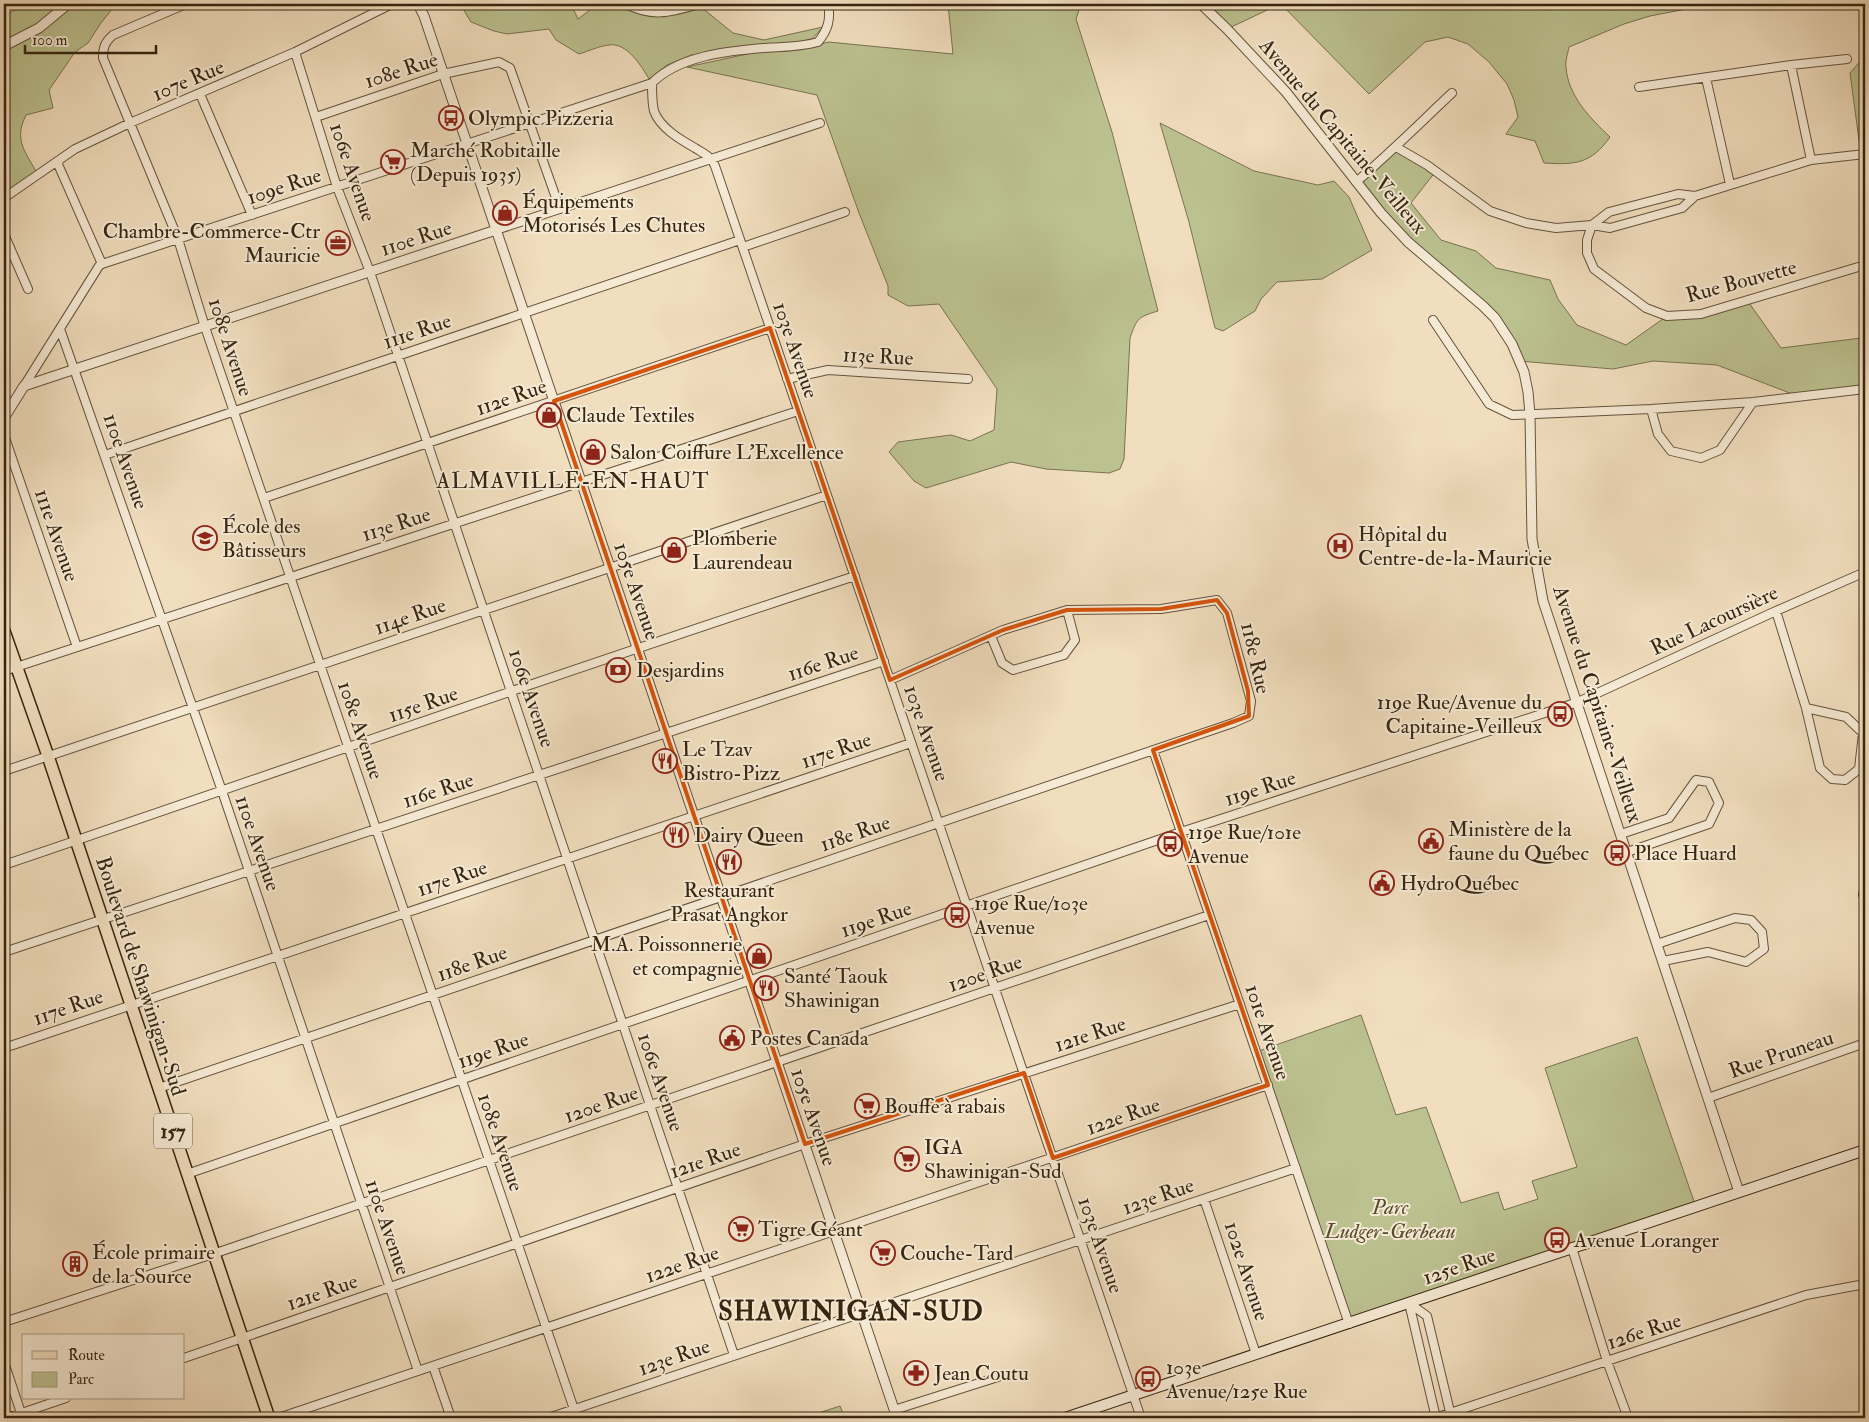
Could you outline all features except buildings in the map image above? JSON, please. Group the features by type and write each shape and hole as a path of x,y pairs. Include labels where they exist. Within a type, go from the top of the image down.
{"main road":[{"name":"Boulevard de Shawinigan-Sud","path":"4,631 48,756 269,1418"},
{"name":"125e Rue","path":"1066,1418 1865,1150"}],"street":[{"path":"4,46 39,28 68,4"},
{"name":"108e Avenue","path":"186,4 113,35 106,41 103,49 103,58 178,239 205,326 577,1418"},
{"name":"107e Rue","path":"4,198 75,149 130,123 295,52 392,4"},
{"name":"105e Avenue","path":"418,4 424,16 525,313 896,1414"},
{"path":"626,4 636,9 659,13 676,11 698,4"},
{"path":"712,159 665,127 658,119 654,110 652,84 669,69 686,61 763,48 807,45 818,42 828,26 830,15 828,4"},
{"name":"Avenue du Capitaine-Veilleux","path":"1201,4 1234,36 1286,92 1356,182 1408,242 1471,295 1494,318 1512,344 1524,372 1530,414 1532,539 1544,601 1739,1192"},
{"name":"106e Avenue","path":"295,52 337,187 370,272 734,1355"},
{"path":"1639,87 1791,65 1847,60"},
{"name":"108e Rue","path":"316,117 443,74 499,62 510,68 531,123"},
{"path":"1791,65 1811,160"},
{"path":"1706,78 1730,184"},
{"name":"109e Rue","path":"102,264 652,84"},
{"path":"200,94 252,214"},
{"path":"1356,182 1452,94"},
{"path":"531,123 560,210"},
{"name":"110e Rue","path":"24,386 820,123"},
{"path":"1396,147 1428,165 1490,211 1526,223 1556,228 1592,225 1610,228 1682,208 1695,196 1811,160 1865,154"},
{"name":"103e Avenue","path":"712,159 1141,1418"},
{"path":"4,418 102,264 58,162"},
{"path":"1592,225 1609,212 1678,194 1695,196"},
{"name":"111e Rue","path":"106,455 525,313 741,243 845,212"},
{"name":"Rue Bouvette","path":"1592,225 1587,240 1587,254 1594,269 1646,308 1667,316 1700,314 1865,265"},
{"path":"4,234 28,289"},
{"path":"1433,320 1488,404 1512,415 1753,402 1865,389"},
{"name":"112e Rue","path":"264,498 770,328"},
{"name":"110e Avenue","path":"60,329 106,455 222,791 418,1371"},
{"name":"113e Rue","path":"787,379 828,370 968,378"},
{"path":"1651,409 1658,434 1671,451 1701,458 1720,450 1753,402"},
{"name":"113e Rue","path":"4,671 798,411"},
{"name":"111e Avenue","path":"4,435 76,647"},
{"name":"114e Rue","path":"4,771 827,495"},
{"name":"Rue Lacoursière","path":"1578,702 1865,572"},
{"name":"115e Rue","path":"4,865 511,692 637,647 854,576"},
{"name":"118e Rue","path":"158,1088 1234,723 1248,716 1250,701 1227,613 1217,600 1161,609 1067,610"},
{"path":"890,680 991,636 1067,610 1075,640 1064,655 1013,670 1002,662 991,636"},
{"path":"1776,611 1806,708 1820,768 1832,779 1845,780 1859,769 1863,733 1846,717 1806,708"},
{"name":"116e Rue","path":"4,952 884,661"},
{"name":"119e Rue","path":"187,1174 1181,832 1578,702"},
{"name":"117e Rue","path":"4,1048 911,743"},
{"name":"101e Avenue","path":"1153,750 1349,1324"},
{"path":"1621,834 1669,818 1696,780 1709,782 1719,802 1709,824 1627,852"},
{"path":"1865,887 1863,894 1865,903"},
{"name":"120e Rue","path":"4,1322 362,1204 1209,915"},
{"path":"1657,944 1735,918 1751,920 1762,932 1764,948 1746,962 1708,952 1663,961"},
{"name":"121e Rue","path":"185,1358 805,1144 1240,1004"},
{"name":"Rue Pruneau","path":"1708,1098 1865,1043"},
{"name":"122e Rue","path":"278,1418 1268,1085"},
{"name":"123e Rue","path":"548,1418 1296,1168"},
{"name":"102e Avenue","path":"1204,1199 1256,1354"},
{"path":"1572,1248 1607,1361 1628,1418"},
{"name":"126e Rue","path":"1436,1418 1451,1416 1607,1361 1806,1295 1865,1284"},
{"path":"1409,1303 1427,1316 1451,1416"},
{"path":"1409,1303 1436,1418"},
{"path":"4,1362 22,1416"},
{"path":"433,1366 451,1418"},
{"path":"896,1414 998,1377"},
{"path":"8,1418 22,1416 61,1400"}],"highlighted area":[{"path":"770,328 890,680 1003,630 1067,610 1161,609 1217,600 1227,613 1248,691 1249,716 1153,750 1268,1085 1053,1158 1024,1073 805,1144 554,401"}],"green space":[{"path":"24,4 116,4 88,43 75,52 49,90 53,108 26,115 22,124 21,139 38,175 4,198 4,17"},
{"path":"460,4 571,4 578,19 598,4 623,4 640,12 701,7 733,33 764,40 823,27 810,41 691,55 667,65 649,79 633,56 622,47 609,45 579,54 556,40 549,29 507,34 471,22"},
{"path":"948,4 1081,4 1076,19 1112,132 1158,311 1139,319 1130,338 1124,459 1120,469 1109,473 1046,469 1011,462 926,488 914,481 889,452 898,442 951,435 970,441 994,430 997,389 939,304 908,306 888,295 888,286 859,213 817,95 687,67 761,51 812,47 828,42 953,54"},
{"path":"1201,4 1280,4 1227,29"},
{"path":"1281,4 1713,4 1650,16 1624,24 1569,47 1566,65 1571,88 1581,106 1610,137 1589,158 1565,164 1544,163 1535,141 1506,134 1518,117 1514,100 1507,84 1489,62 1468,44 1448,37 1425,42 1369,94"},
{"path":"1865,56 1865,154 1861,155 1850,73"},
{"path":"1160,123 1254,171 1318,185 1334,181 1349,197 1372,250 1322,279 1277,282 1261,299 1255,311 1223,331 1215,328 1189,222"},
{"path":"1396,147 1436,171 1411,203 1441,240 1476,251 1496,268 1550,280 1558,299 1577,325 1626,345 1667,316 1701,314 1747,300 1781,348 1865,336 1865,389 1800,397 1717,365 1653,361 1613,369 1519,361 1504,331 1428,260 1356,182"},
{"name":"Parc Ludger-Gerbeau","path":"1361,1015 1396,1115 1426,1107 1461,1203 1498,1192 1504,1210 1538,1199 1532,1181 1577,1167 1545,1068 1637,1037 1696,1207 1349,1324 1256,1052"},
{"path":"840,1406 845,1418 803,1418"}],"place":[{"name":"Olympic Pizzeria","path":"451,118"},
{"name":"Marché Robitaille (Depuis 1935)","path":"393,162"},
{"name":"Équipements Motorisés Les Chutes","path":"505,213"},
{"name":"Chambre-Commerce-Ctr Mauricie","path":"338,243"},
{"name":"Claude Textiles","path":"549,415"},
{"name":"Salon Coiffure L'Excellence","path":"593,452"},
{"name":"École des Bâtisseurs","path":"205,538"},
{"name":"Hôpital du Centre-de-la-Mauricie","path":"1340,546"},
{"name":"Plomberie Laurendeau","path":"674,550"},
{"name":"Desjardins","path":"618,670"},
{"name":"119e Rue/Avenue du Capitaine-Veilleux","path":"1560,714"},
{"name":"Le Tzav Bistro-Pizz","path":"665,761"},
{"name":"Dairy Queen","path":"676,835"},
{"name":"Ministère de la faune du Québec","path":"1431,841"},
{"name":"119e Rue/101e Avenue","path":"1170,844"},
{"name":"Place Huard","path":"1617,853"},
{"name":"Restaurant Prasat Angkor","path":"729,862"},
{"name":"HydroQuébec","path":"1382,883"},
{"name":"119e Rue/103e Avenue","path":"957,915"},
{"name":"M.A. Poissonnerie et compagnie","path":"759,956"},
{"name":"Santé Taouk Shawinigan","path":"766,988"},
{"name":"Postes Canada","path":"732,1038"},
{"name":"Bouffe à rabais","path":"867,1106"},
{"name":"IGA Shawinigan-Sud","path":"907,1159"},
{"name":"Tigre Géant","path":"741,1229"},
{"name":"Avenue Loranger","path":"1557,1240"},
{"name":"Couche-Tard","path":"883,1253"},
{"name":"École primaire de la Source","path":"75,1264"},
{"name":"Jean Coutu","path":"916,1373"},
{"name":"103e Avenue/125e Rue","path":"1148,1379"}],"district":[{"name":"ALMAVILLE-EN-HAUT","path":"573,480"},
{"name":"SHAWINIGAN-SUD","path":"851,1311"}]}
